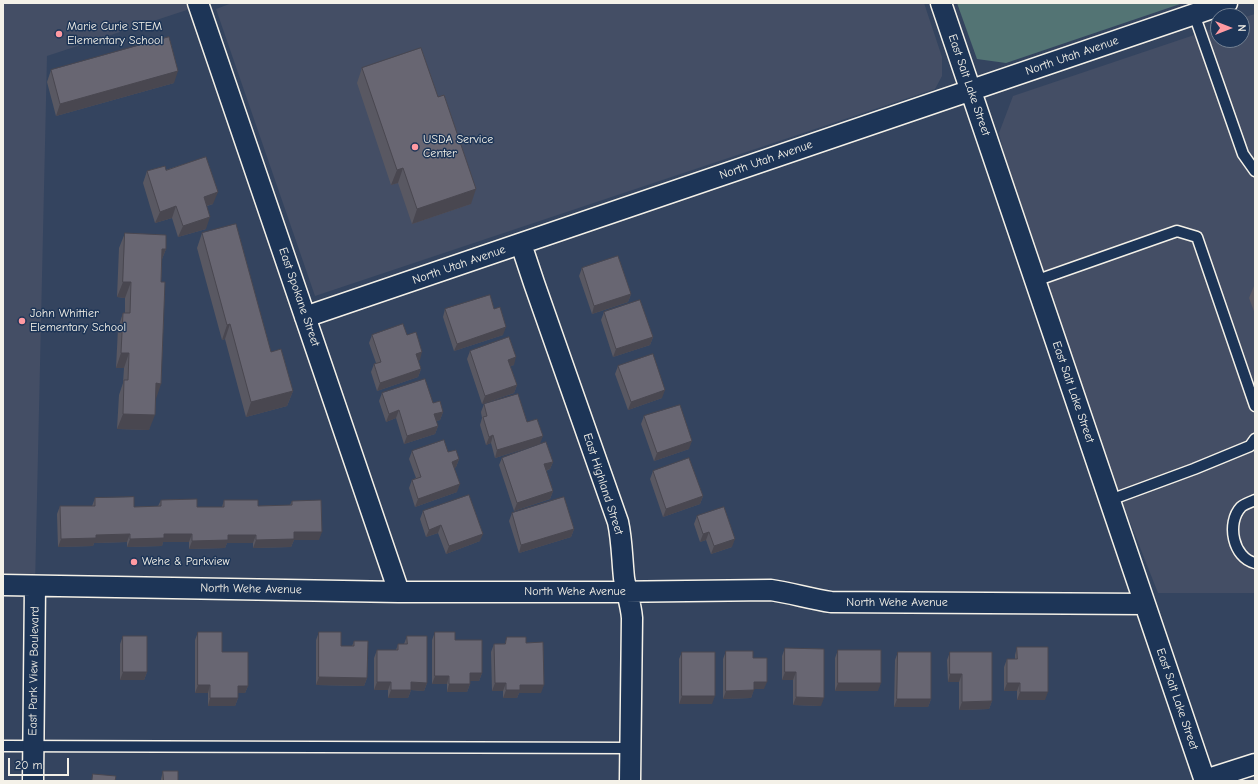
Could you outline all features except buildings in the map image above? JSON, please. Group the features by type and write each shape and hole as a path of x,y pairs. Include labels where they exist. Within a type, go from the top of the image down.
{"street":[{"name":"East Spokane Street","path":"198,3 399,592"},
{"name":"East Salt Lake Street","path":"941,3 1205,781"},
{"name":"North Utah Avenue","path":"305,318 1227,3"},
{"name":"East Highland Street","path":"521,244 618,522 621,536 624,579 628,592 632,618 630,781"},
{"name":"North Wehe Avenue","path":"3,585 399,592 628,592 771,590 789,593 808,599 831,602 1145,604"},
{"name":"East Park View Boulevard","path":"33,781 35,586"},
{"path":"1205,781 1255,764"}],"lane":[{"path":"1194,14 1243,154 1255,171"},
{"path":"1036,281 1178,231 1197,238 1255,406"},
{"path":"1110,500 1194,469 1250,446 1255,439"},
{"path":"1255,500 1241,506 1233,523 1236,547 1248,561 1255,563"},
{"path":"3,746 631,748"}],"shaded area":[{"name":"John Whittier Elementary School","path":"3,3 198,3 199,6 47,56 35,586 3,585"},
{"path":"232,3 924,3 942,57 942,76 935,89 315,296 216,9"},
{"path":"1255,14 1255,593 1158,593 1035,281 999,133 1013,96 1210,30 1210,48 1250,48 1250,16"}],"green space":[{"path":"957,3 1183,3 1006,63 977,59"}],"place":[{"name":"Marie Curie STEM Elementary School","path":"59,34"},
{"name":"USDA Service Center","path":"415,147"},
{"name":"John Whittier Elementary School","path":"22,321"},
{"name":"Wehe & Parkview","path":"134,562"}]}
